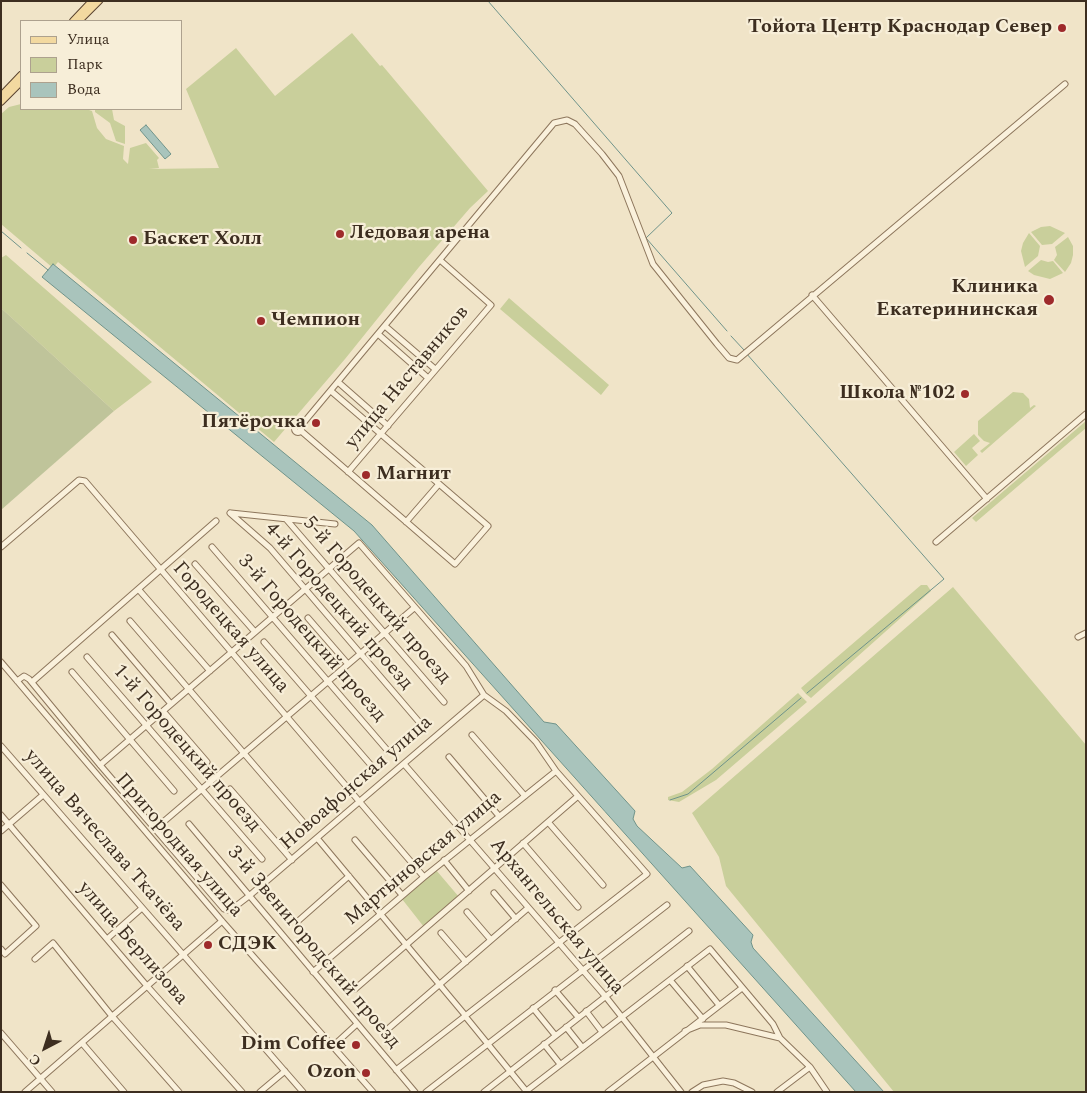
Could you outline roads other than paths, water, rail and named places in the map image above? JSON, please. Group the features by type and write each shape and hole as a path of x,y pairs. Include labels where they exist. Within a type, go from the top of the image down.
{"main road":[{"path":"74,20 92,1"},
{"path":"81,20 99,1"},
{"path":"1,102 20,76"},
{"path":"1,96 20,83"}],"street":[{"path":"331,391 488,526 455,564 300,428 554,123 567,120 579,128 619,176 653,264 664,281 729,358 737,360 1065,84"},
{"name":"улица Наставников","path":"348,472 491,305 440,260"},
{"path":"812,295 987,499"},
{"path":"385,326 435,370"},
{"path":"378,334 428,378"},
{"path":"338,382 388,426"},
{"path":"936,542 1086,414"},
{"name":"Городецкая улица","path":"1,547 82,480 424,877"},
{"path":"406,522 439,484"},
{"name":"4-й Городецкий проезд","path":"286,519 230,513 270,548 420,723"},
{"path":"286,519 335,524"},
{"name":"5-й Городецкий проезд","path":"286,519 444,702"},
{"path":"32,682 216,521"},
{"path":"100,765 359,543 466,666 484,695 521,726 536,742 556,771 647,874 396,1070"},
{"name":"3-й Городецкий проезд","path":"212,548 388,750"},
{"path":"195,564 255,632"},
{"path":"139,590 210,671"},
{"path":"155,829 327,680 414,608"},
{"path":"308,618 347,664"},
{"path":"130,621 304,823"},
{"path":"1078,638 1086,633"},
{"path":"112,635 171,704"},
{"path":"264,642 370,764"},
{"name":"1-й Городецкий проезд","path":"87,657 262,860"},
{"name":"Пригородная улица","path":"1,662 222,921 373,1092"},
{"path":"72,672 174,790"},
{"path":"17,681 24,676 32,682 160,835 153,840"},
{"name":"Новоафонская улица","path":"160,835 224,909 232,909 318,838 484,695"},
{"path":"163,711 207,762"},
{"path":"472,735 525,796"},
{"name":"улица Вячеслава Ткачёва","path":"1,746 303,1092"},
{"path":"80,755 87,750"},
{"path":"449,757 499,816"},
{"name":"Архангельская улица","path":"404,764 606,997 681,1092"},
{"name":"Мартыновская улица","path":"313,972 444,860 556,771"},
{"path":"230,789 292,860"},
{"path":"1,831 43,794"},
{"path":"355,989 578,796"},
{"name":"улица Берлизова","path":"1,815 147,986 242,1092"},
{"path":"548,822 603,885"},
{"name":"3-й Звенигородский проезд","path":"189,824 415,1092"},
{"path":"318,838 526,1091 710,949 773,1024 780,1038 810,1067 828,1091"},
{"path":"355,840 402,895"},
{"path":"523,843 578,906"},
{"path":"444,860 470,891"},
{"path":"297,922 349,876"},
{"path":"1,885 36,926 3,951"},
{"path":"494,893 516,919"},
{"path":"426,1092 666,905"},
{"path":"107,939 142,908"},
{"path":"389,1028 528,908"},
{"path":"467,912 491,940"},
{"path":"25,1092 222,921"},
{"path":"484,1092 492,1089 510,1070 689,931"},
{"path":"441,933 466,962"},
{"path":"35,959 52,943 112,1016 180,1092"},
{"path":"687,966 719,1005"},
{"path":"670,980 703,1019"},
{"path":"608,1092 742,988"},
{"path":"555,990 578,1017"},
{"path":"533,1008 555,1035"},
{"path":"586,1011 602,1032"},
{"path":"333,1046 357,1024"},
{"path":"685,1031 700,1025 726,1025 780,1038"},
{"path":"566,1027 582,1047"},
{"path":"1,1033 52,1092"},
{"path":"82,1043 124,1092"},
{"path":"544,1044 560,1064"},
{"path":"777,1092 810,1067"},
{"path":"260,1092 285,1071"},
{"path":"692,1092 703,1085 724,1082 734,1083 752,1092"}],"water":[{"path":"146,125 171,154 165,159 140,130"},
{"path":"53,264 372,525 544,722 556,724 635,811 633,819 637,826 682,868 690,866 753,935 751,942 753,948 884,1092 856,1092 354,531 42,277"}],"waterway":[{"path":"488,1 672,213 646,238 727,331"},
{"path":"1,231 21,248"},
{"path":"27,253 48,270"},
{"path":"731,336 744,350"},
{"path":"746,353 944,579 807,693"},
{"path":"670,800 688,794 801,698"}],"place":[{"name":"Тойота Центр Краснодар Север","path":"1062,28"},
{"name":"Ледовая арена","path":"340,234"},
{"name":"Баскет Холл","path":"133,240"},
{"name":"Клиника Екатерининская","path":"1049,300"},
{"name":"Чемпион","path":"261,321"},
{"name":"Школа №102","path":"965,394"},
{"name":"Пятёрочка","path":"316,423"},
{"name":"Магнит","path":"366,475"},
{"name":"СДЭК","path":"208,945"},
{"name":"Dim Coffee","path":"356,1045"},
{"name":"Ozon","path":"366,1073"}]}
